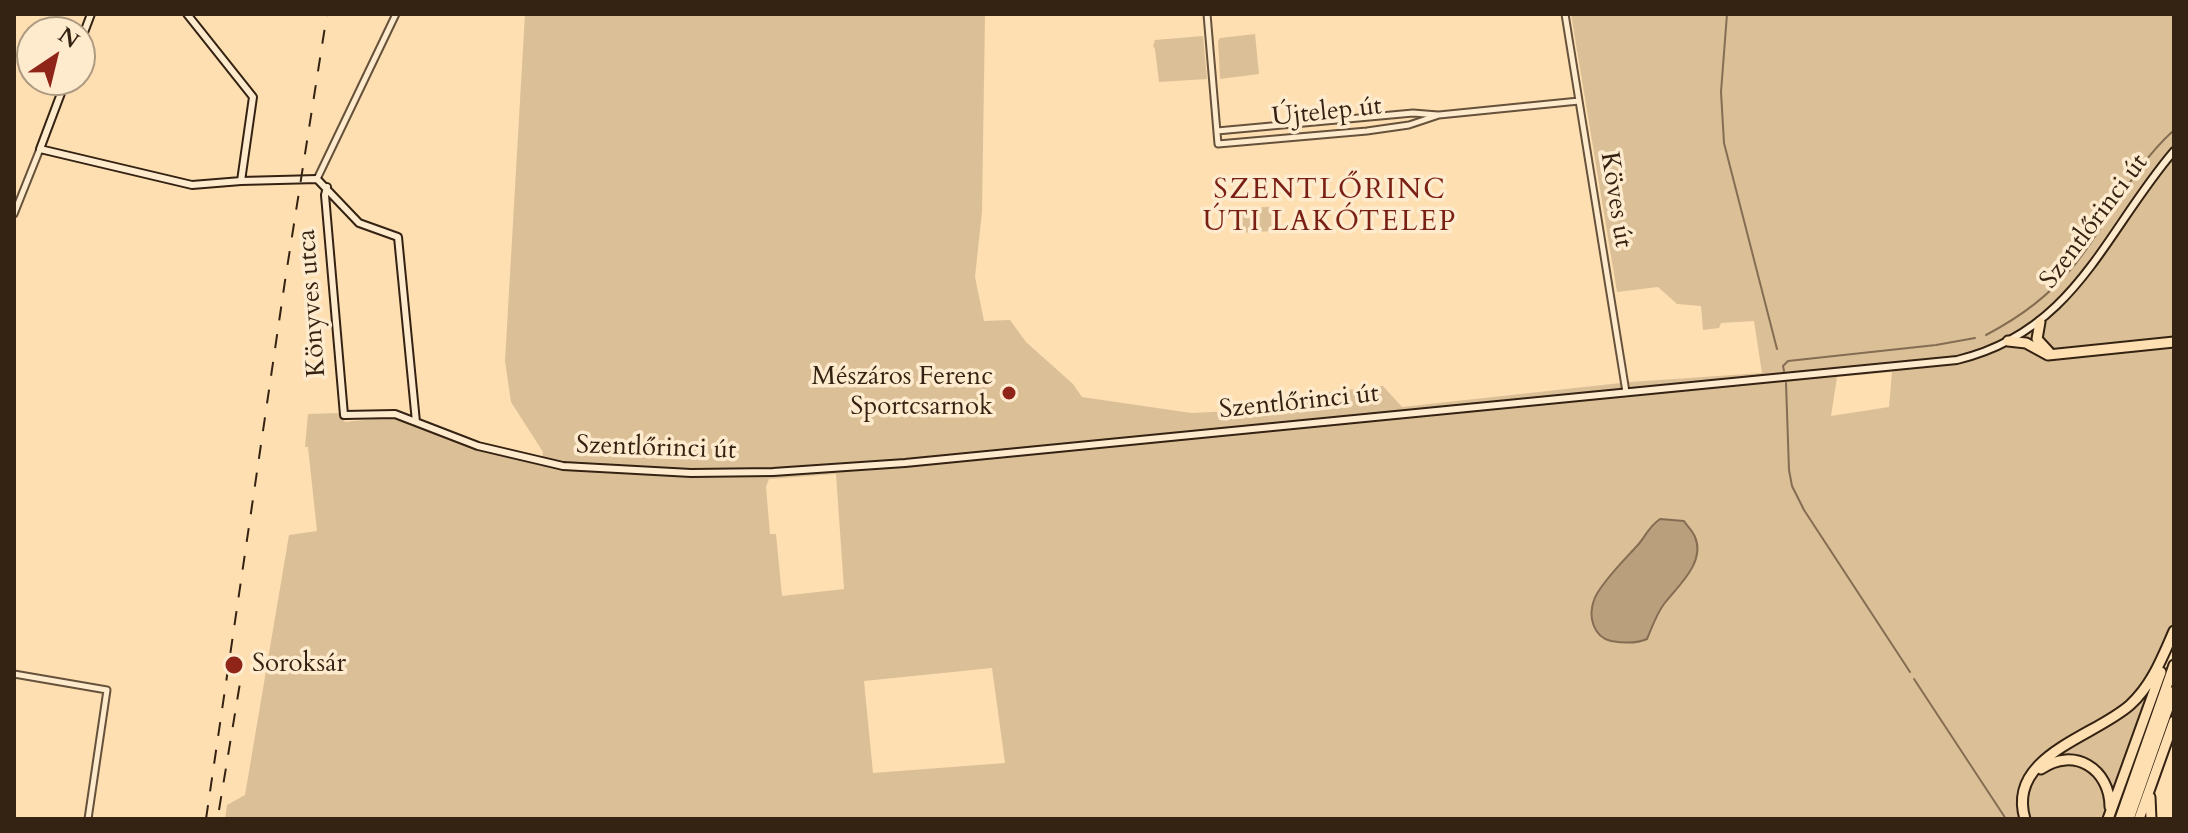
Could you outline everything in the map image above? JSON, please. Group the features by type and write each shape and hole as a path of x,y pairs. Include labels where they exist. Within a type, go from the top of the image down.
{"highway":[{"path":"2040,322 2037,339 2051,355"},
{"path":"2026,331 2037,347 2051,355"},
{"path":"2026,331 2030,345"},
{"path":"2008,341 2030,345 2051,355 2174,342"},
{"path":"2025,819 2023,796 2033,771 2052,754 2103,725 2133,703 2154,676 2174,633"},
{"path":"2108,819 2174,633"},
{"path":"2120,819 2174,665"},
{"path":"2129,819 2174,691"},
{"path":"2139,819 2174,721"},
{"path":"2032,819 2027,804 2031,783 2042,767 2064,759 2085,763 2101,775 2110,794 2108,819"},
{"path":"2151,819 2149,804 2155,774"}],"main road":[{"path":"187,14 253,97 241,181"},
{"path":"60,96 40,149 192,185 317,179 359,223 398,237 416,422"},
{"name":"Szentlőrinci út","path":"344,415 385,412 478,446 563,466 691,473 773,472 905,463 1935,363 1967,357 2008,341 2040,322 2090,271 2174,151"},
{"name":"Könyves utca","path":"327,187 325,195 344,415"}],"street":[{"path":"317,179 396,14"},
{"path":"1207,14 1217,131"},
{"name":"Köves út","path":"1565,14 1626,392"},
{"name":"Újtelep út","path":"1439,115 1409,125 1370,131 1218,144 1217,131 1579,101"},
{"path":"14,214 40,149"},
{"path":"14,674 107,690 88,819"}],"shaded area":[{"path":"525,14 985,14 982,212 975,277 984,321 1010,320 1026,342 1073,384 1082,397 1191,413 1234,411 1247,401 1383,386 1402,407 1630,382 1762,373 1754,321 1721,323 1719,328 1703,330 1701,306 1677,304 1658,287 1617,292 1571,14 2174,14 2174,621 2104,819 225,819 227,805 245,795 289,535 317,531 308,447 305,447 308,414 339,413 345,422 394,417 475,448 542,466 543,452 511,402 505,361","holes":["1892,372 1889,407 1831,416 1837,377","836,474 844,589 782,596 776,534 770,534 766,487 769,479","992,668 1005,763 873,773 864,681"]},
{"path":"1255,34 1259,74 1220,79 1220,38"},
{"path":"1203,36 1207,79 1159,82 1153,46 1155,40"},
{"path":"1271,207 1272,231 1238,233 1237,208"},
{"path":"1660,519 1684,521 1695,537 1697,555 1694,564 1661,608 1647,639 1629,643 1605,639 1596,630 1592,619 1592,606 1597,594"}],"waterway":[{"path":"1727,14 1721,92 1724,143 1777,349"},
{"path":"1986,335 2035,304 2066,275 2145,161 2174,130"},
{"path":"1784,371 1783,366 1788,361 1975,338"},
{"path":"1786,383 1792,486 1804,510 1910,672"},
{"path":"1914,679 2006,819"}],"railway":[{"path":"206,819 327,14"},
{"path":"219,810 242,671"}],"place":[{"name":"Mészáros Ferenc Sportcsarnok","path":"1009,393"},
{"name":"Soroksár","path":"234,665"}],"district":[{"name":"SZENTLŐRINC ÚTI LAKÓTELEP","path":"1330,208"}]}
